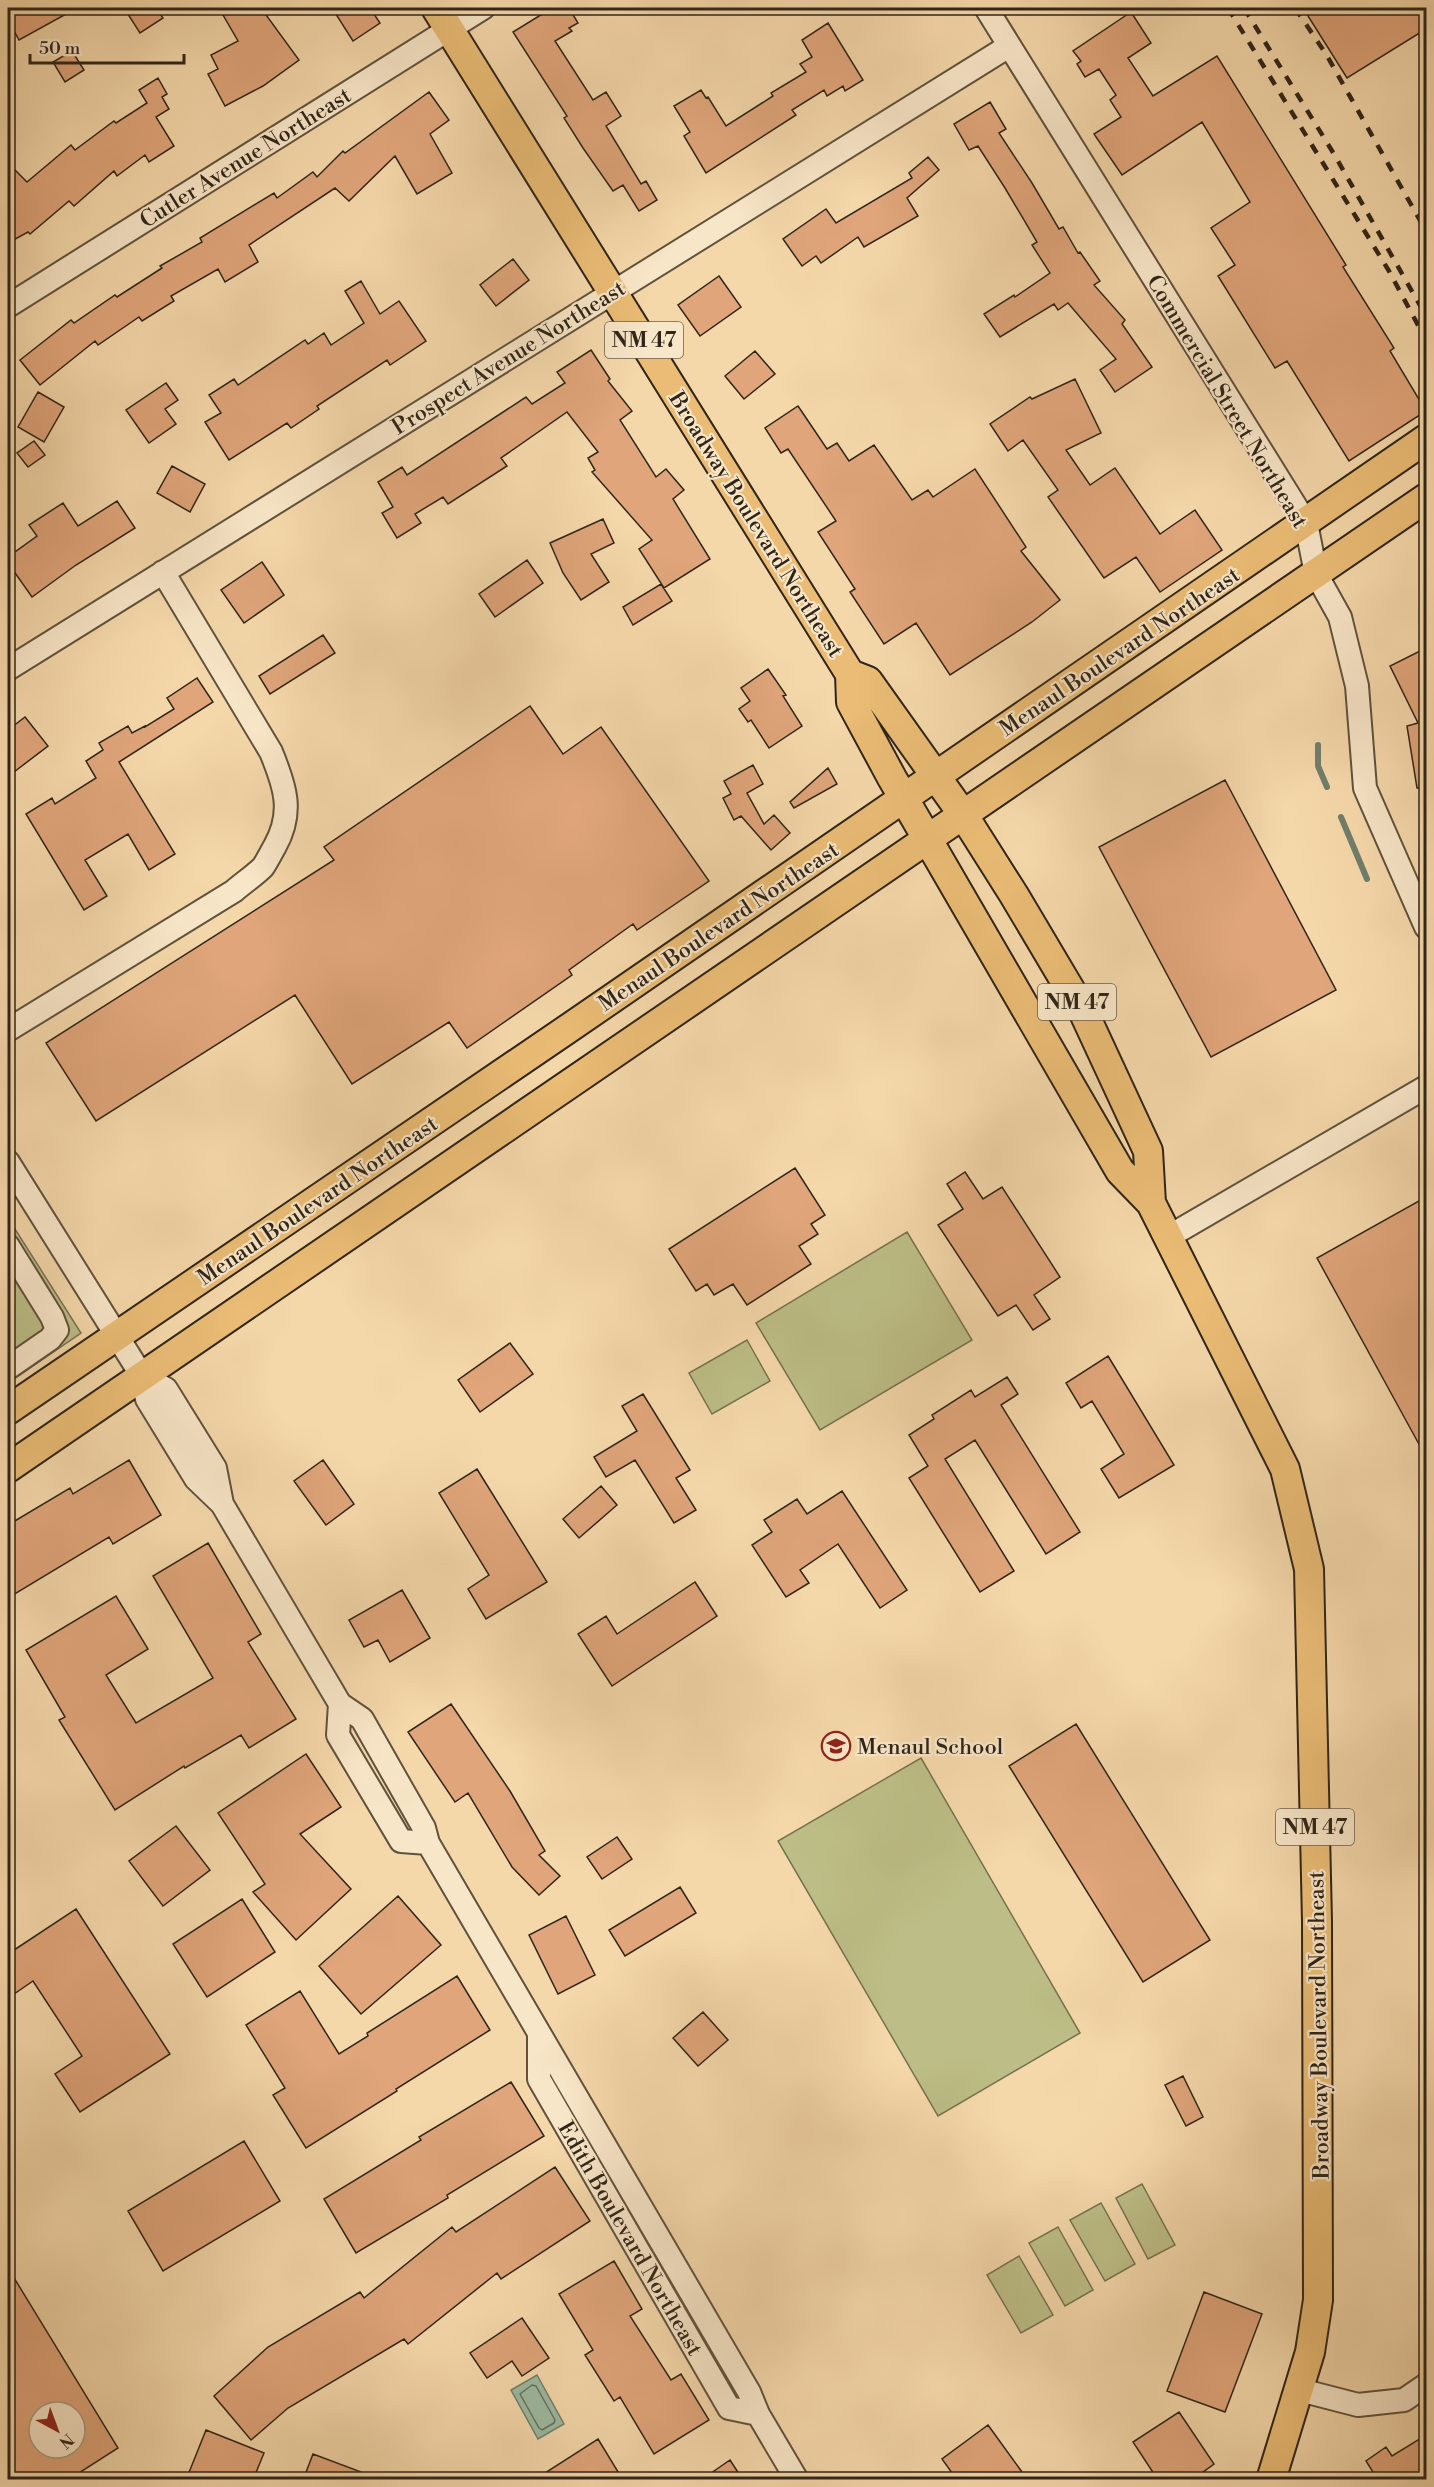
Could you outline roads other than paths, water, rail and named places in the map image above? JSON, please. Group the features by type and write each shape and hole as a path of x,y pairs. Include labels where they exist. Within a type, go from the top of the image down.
{"main road":[{"name":"Broadway Boulevard Northeast","path":"443,18 850,674 851,702 904,799 1120,1171 1152,1203 1285,1469 1309,1569 1317,1899 1320,2227 1318,2300 1310,2352 1271,2480"},
{"name":"Menaul Boulevard Northeast","path":"8,1410 607,1003 1426,439"},
{"name":"Menaul Boulevard Northeast","path":"8,1468 1426,498"},
{"name":"Broadway Boulevard Northeast","path":"850,674 868,681 964,816 1084,1013 1148,1151 1152,1203"},
{"path":"607,1003 633,1040"}],"street":[{"name":"Cutler Avenue Northeast","path":"8,306 443,18 483,8"},
{"name":"Commercial Street Northeast","path":"986,8 1306,523 1316,574 1340,617 1357,686 1365,788 1426,927"},
{"name":"Prospect Avenue Northeast","path":"8,669 1009,46"},
{"path":"8,1030 234,891 263,866 280,837 286,821 286,801 281,777 271,752 163,572"},
{"path":"1168,1237 1426,1088"},
{"name":"Edith Boulevard Northeast","path":"8,1162 142,1376 147,1399 196,1479 222,1504 340,1704 338,1735 401,1841 428,1842 539,2036 539,2079 723,2398 729,2408 758,2414 797,2480"},
{"path":"8,1245 52,1317 57,1330 50,1340 8,1368"},
{"path":"1300,2390 1358,2405 1404,2400 1426,2385"}],"water":[{"path":"537,2375 564,2424 538,2439 511,2390"}],"waterway":[{"path":"1318,745 1318,766 1327,787"},
{"path":"1341,817 1367,879"}],"railway":[{"path":"1228,8 1389,271 1426,340"},
{"path":"1244,8 1334,154 1426,316"},
{"path":"1295,8 1326,54 1426,231"}],"place":[{"name":"Menaul School","path":"836,1746"}]}
